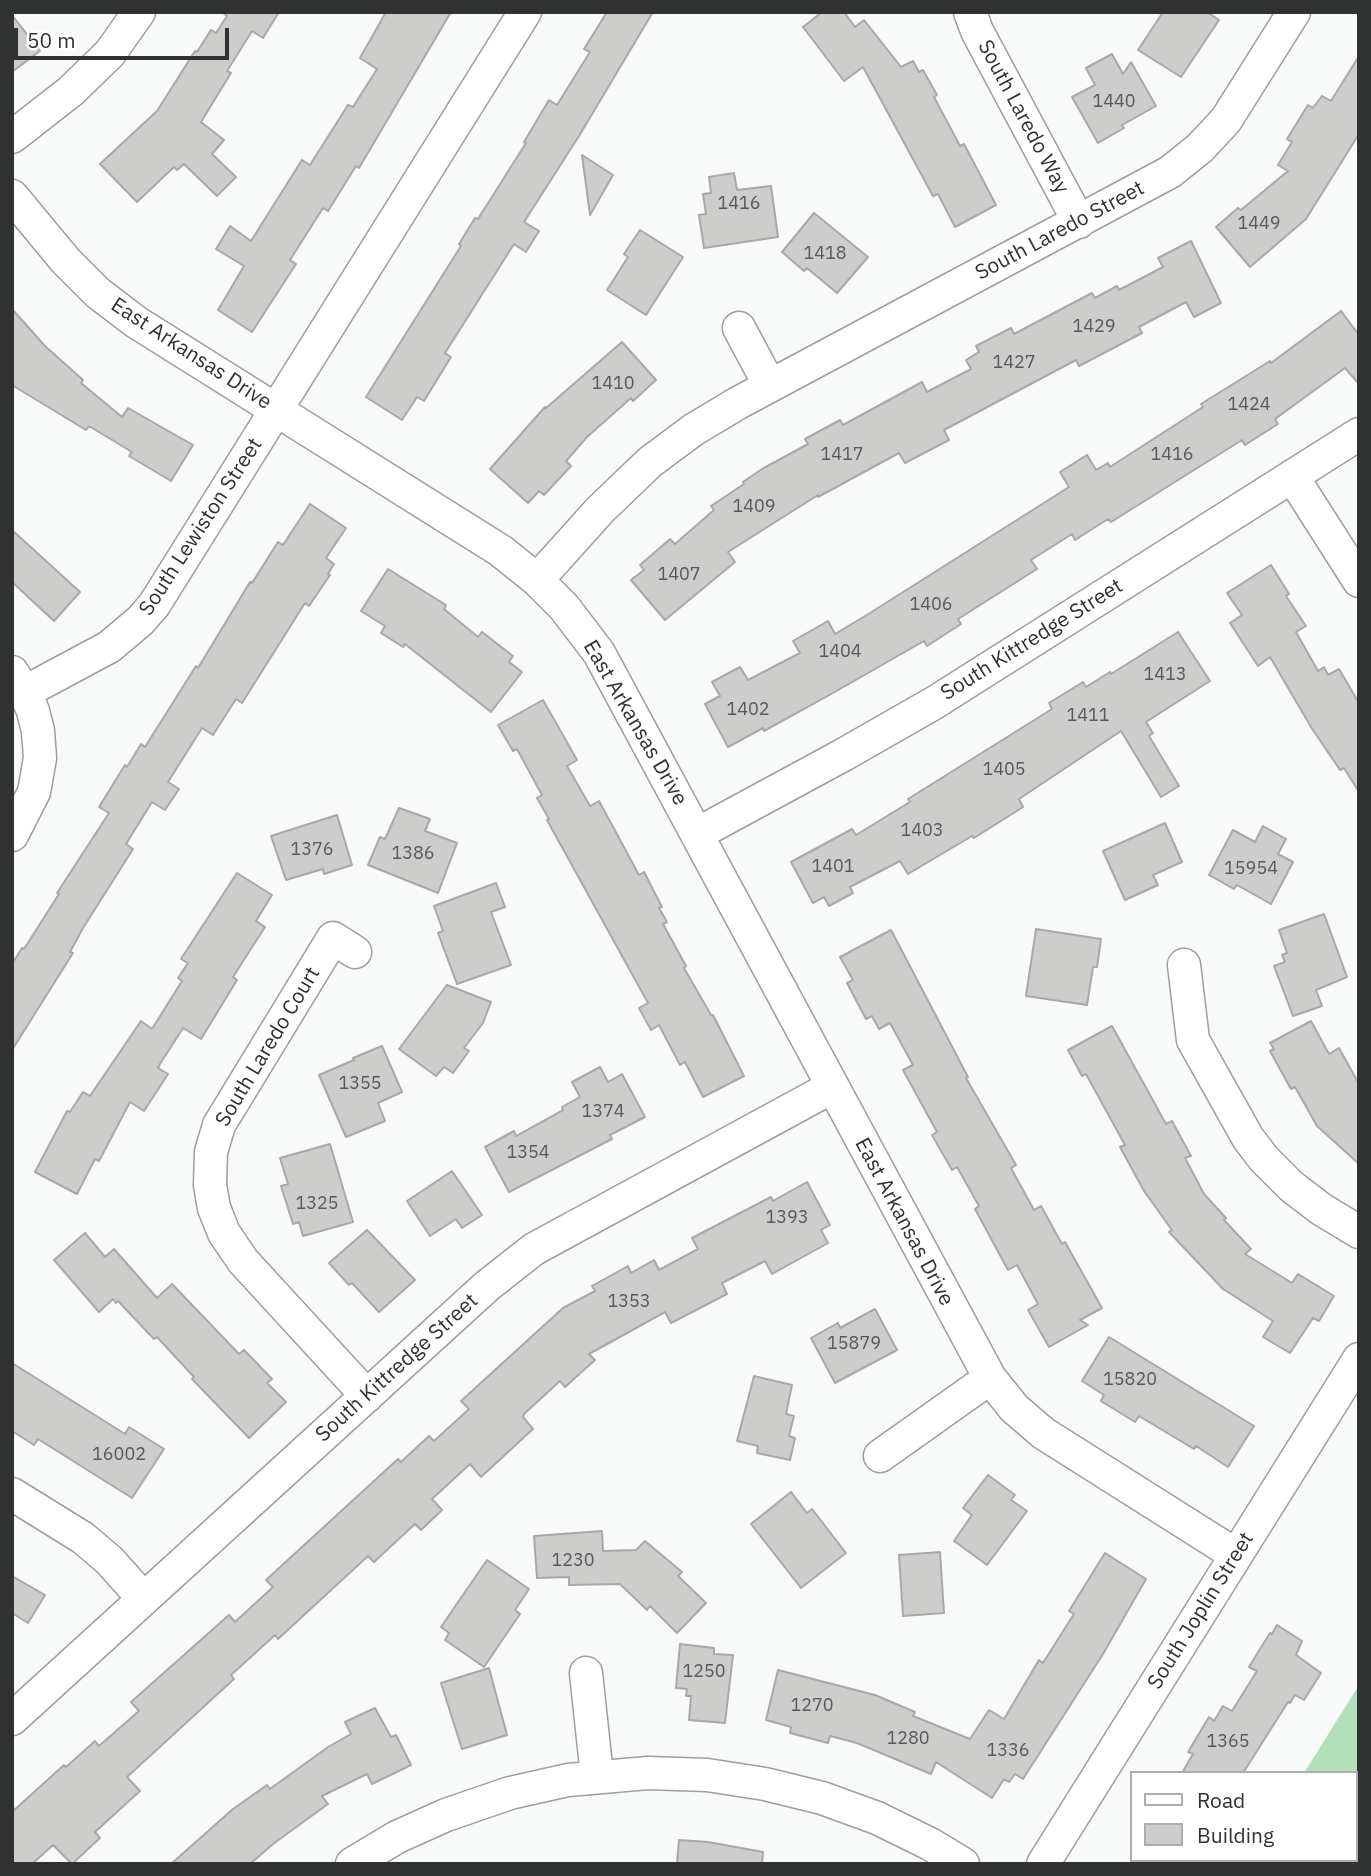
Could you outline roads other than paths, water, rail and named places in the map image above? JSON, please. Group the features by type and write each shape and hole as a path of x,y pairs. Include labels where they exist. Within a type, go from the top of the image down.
{"street":[{"path":"12,136 71,91 110,53 139,12"},
{"name":"South Lewiston Street","path":"12,835 34,792 40,758 38,731 19,682 109,647 141,621 154,605 525,12"},
{"name":"South Laredo Way","path":"970,12 977,31 1079,222"},
{"name":"South Laredo Street","path":"537,580 600,510 650,462 693,430 1170,172 1200,148 1226,120 1294,12"},
{"name":"East Arkansas Drive","path":"12,195 65,260 99,293 136,322 501,551 537,580 564,607 599,653 990,1378 1014,1408 1043,1433 1236,1555"},
{"path":"739,328 770,386"},
{"name":"South Kittredge Street","path":"697,834 933,703 1359,434"},
{"path":"1292,476 1359,581"},
{"name":"South Laredo Court","path":"355,952 333,938 219,1125 197,1186 214,1208 224,1233 243,1261 367,1396"},
{"path":"1184,965 1193,1040 1248,1138 1290,1186 1359,1232"},
{"name":"South Kittredge Street","path":"12,1719 487,1286 534,1249 832,1087"},
{"name":"South Joplin Street","path":"1043,1864 1359,1359"},
{"path":"880,1456 990,1378"},
{"path":"12,1494 83,1538 109,1560 144,1598"},
{"path":"586,1672 597,1776"},
{"path":"352,1864 397,1837 446,1815 510,1793 597,1776 648,1773 707,1775 788,1789 822,1798 877,1818 930,1844 962,1864"}]}
